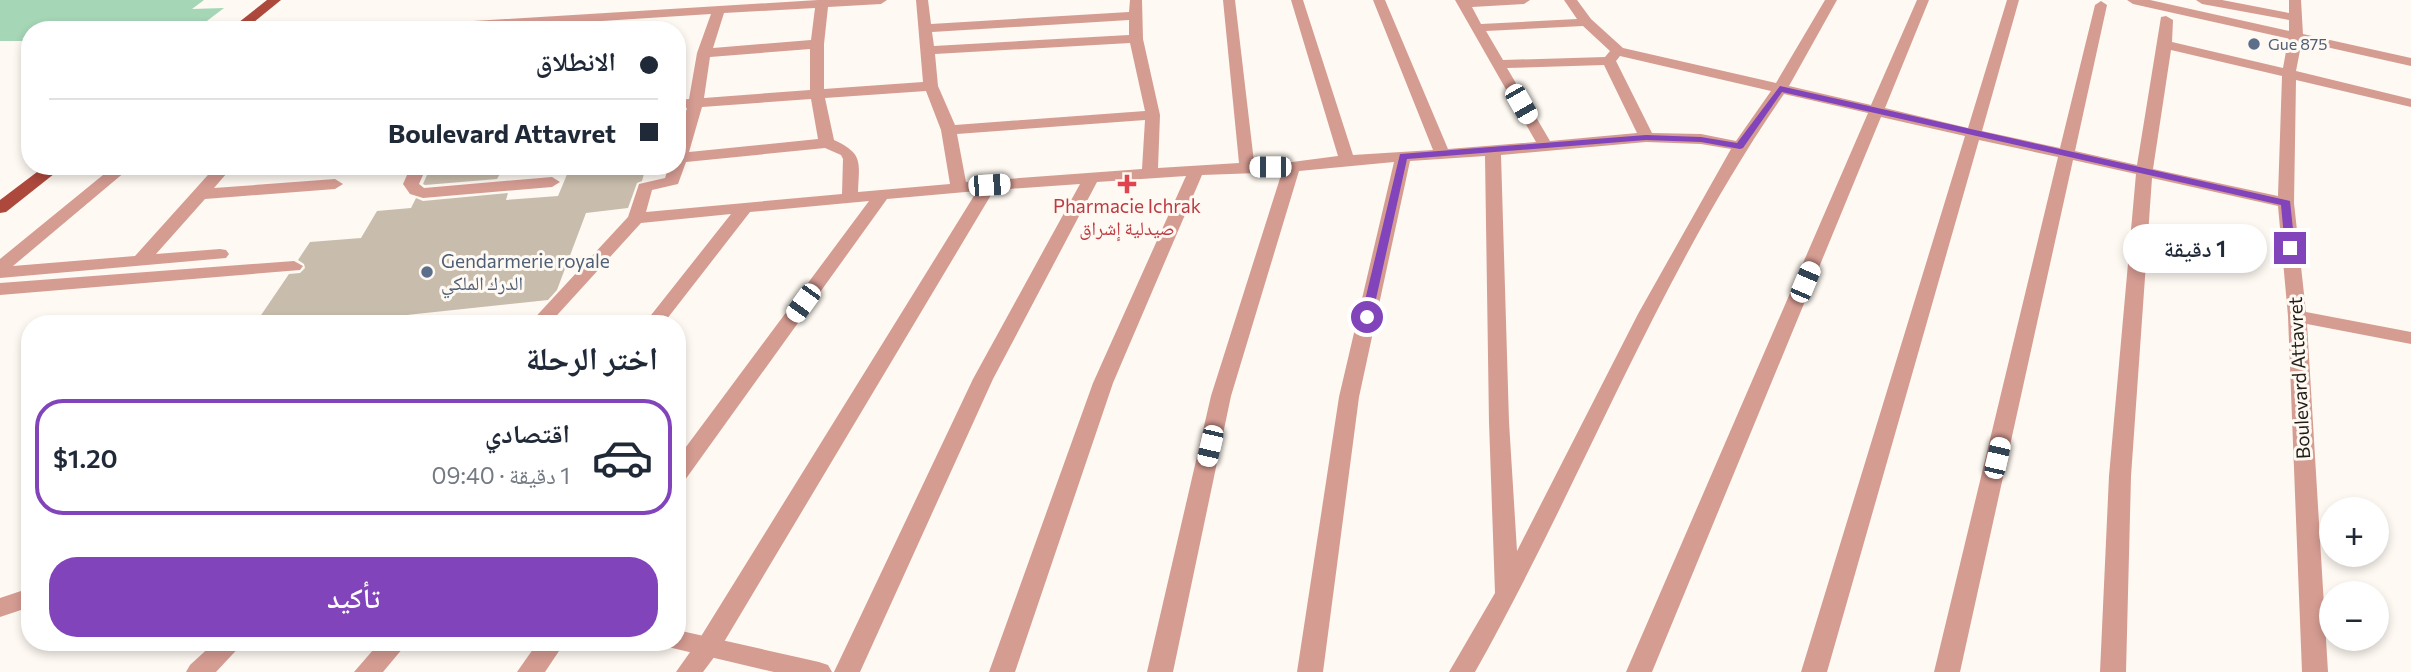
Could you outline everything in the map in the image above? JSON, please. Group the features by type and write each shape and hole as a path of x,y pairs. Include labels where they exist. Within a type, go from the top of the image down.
{"main road":[{"path":"248,21 275,0"},
{"path":"0,208 44,175"}],"street":[{"path":"539,21 881,0"},
{"path":"922,0 932,86 950,130 959,188"},
{"path":"1136,0 1136,39 1153,115 1150,174"},
{"path":"1229,0 1247,167"},
{"path":"1297,0 1347,160"},
{"path":"1379,0 1442,153"},
{"path":"1524,0 1462,2 1545,145"},
{"path":"1570,0 1614,56 1646,137"},
{"path":"1462,672 1507,594 1647,314 1740,146 1780,89 1831,0"},
{"path":"1639,672 1923,0"},
{"path":"1814,672 2013,0"},
{"path":"2133,0 2296,18"},
{"path":"2202,0 2296,18 2411,62"},
{"path":"822,3 817,44 817,94 827,142"},
{"path":"1947,672 2101,5"},
{"path":"686,136 696,103 704,53 719,10"},
{"path":"925,28 1135,16"},
{"name":"Boulevard Attavret","path":"2296,18 2289,73 2286,203 2297,316 2315,672"},
{"path":"2113,672 2120,476 2144,172 2165,44 2166,20"},
{"path":"1477,27 1586,22"},
{"path":"927,50 1136,39"},
{"path":"704,53 817,44"},
{"path":"2165,44 2411,103"},
{"path":"1498,64 1614,56 1780,89 2286,203"},
{"path":"686,104 932,86"},
{"path":"950,130 1153,115"},
{"path":"636,218 989,185 1247,167 1292,167 1347,160 1493,151 1646,137 1701,139 1740,146"},
{"path":"686,162 827,142 847,152 851,159 850,198"},
{"path":"1493,151 1499,422 1507,594"},
{"path":"1310,672 1349,397 1403,156"},
{"path":"1160,672 1221,396 1292,167"},
{"path":"1002,672 1103,383 1196,171"},
{"path":"0,270 113,175"},
{"path":"140,261 218,175"},
{"path":"415,175 411,184 416,191 423,193 552,182"},
{"path":"546,315 636,218 645,187 671,181 673,175"},
{"path":"847,672 983,379 1091,178"},
{"path":"202,194 334,184"},
{"path":"689,672 709,645 989,185"},
{"path":"686,463 882,195"},
{"path":"660,315 744,209"},
{"path":"0,270 220,254"},
{"path":"0,289 294,266"},
{"path":"2297,316 2411,338"},
{"path":"0,608 21,600"},
{"path":"686,641 820,672"},
{"path":"199,672 222,651"},
{"path":"367,672 387,651"},
{"path":"530,672 546,651"}],"green space":[{"path":"0,0 204,0 192,9 224,8 207,21 21,21 21,41 0,41"}],"building":[{"path":"427,175 499,175 497,179 423,184"},
{"name":"Gendarmerie royale الدرك الملكي","path":"567,175 644,175 642,181 637,183 628,208 586,213 557,290 548,300 407,315 261,315 289,274 300,273 305,268 298,260 310,242 361,238 377,211 411,208 416,198 423,201 508,193 506,200 558,196"}],"place":[{"name":"Gue 875","path":"2254,44"},
{"name":"Pharmacie Ichrak صيدلية إشراق","path":"1127,184"},
{"name":"Gendarmerie royale الدرك الملكي","path":"427,272"}],"route":[{"path":"1367,317 1403,156 1646,137 1701,139 1740,146 1780,89 2286,203 2290,248"}]}
